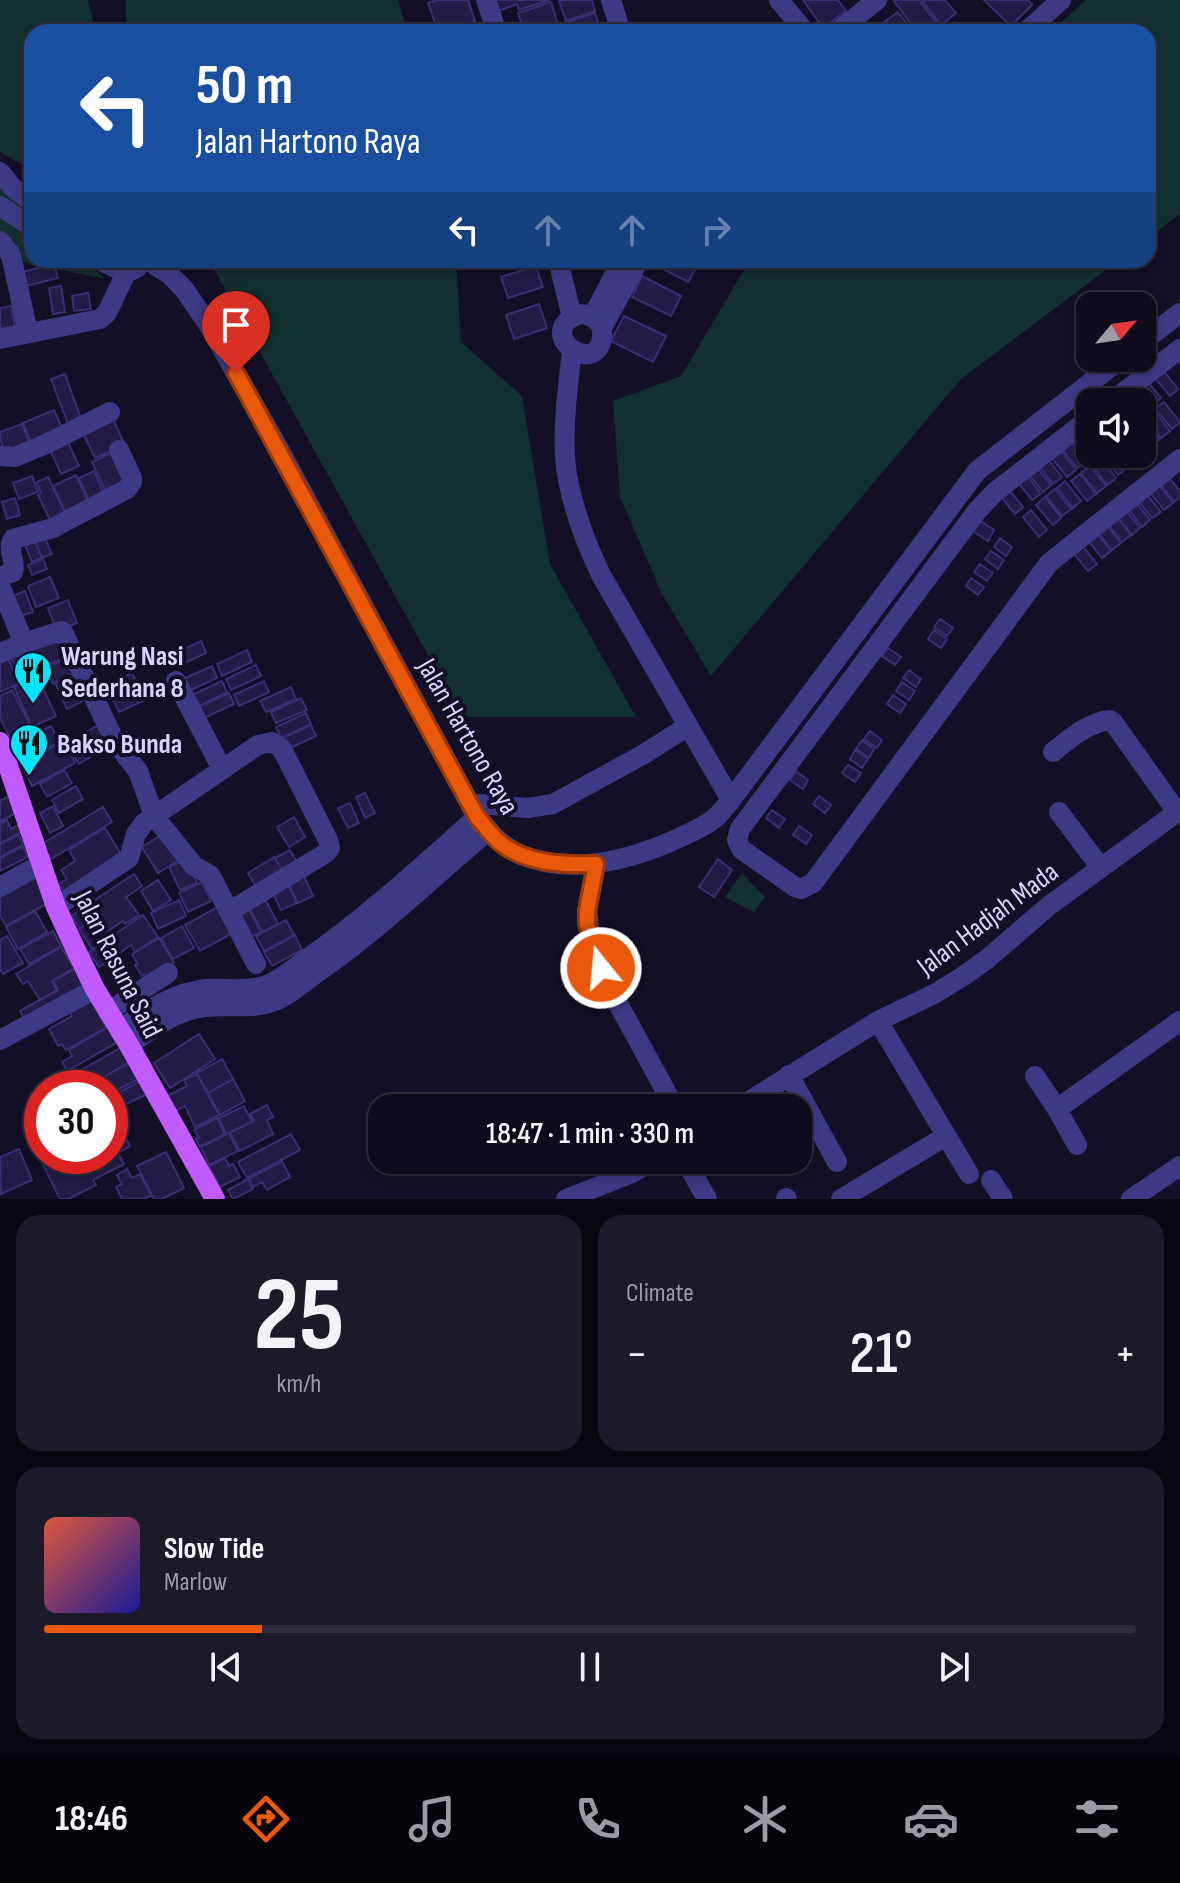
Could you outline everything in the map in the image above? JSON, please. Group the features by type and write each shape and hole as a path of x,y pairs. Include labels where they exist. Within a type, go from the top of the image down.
{"main road":[{"name":"Jalan Rasuna Said","path":"0,742 56,907 95,989 215,1199"}],"street":[{"path":"486,0 494,24"},
{"path":"611,0 618,24"},
{"path":"779,0 798,24"},
{"path":"847,24 877,0"},
{"path":"1035,24 1061,0"},
{"path":"0,172 24,196"},
{"path":"0,206 24,222"},
{"path":"0,241 11,255 28,333"},
{"path":"0,339 100,319 136,268"},
{"name":"Jalan Hartono Raya","path":"151,268 169,274 184,289 208,324 478,817 503,845 531,858 574,865 596,864 655,848 691,833 716,818 977,471 1104,372"},
{"path":"562,268 589,320 603,338 599,347 581,355 565,343 565,324 589,320 632,268"},
{"path":"589,320 618,268"},
{"path":"1156,331 1180,313"},
{"path":"1129,388 1180,349"},
{"path":"572,351 565,457 587,544 601,575 731,800"},
{"path":"0,456 15,457 110,412"},
{"path":"1076,429 995,492 977,511 740,829 737,840 741,849 795,887 801,889 813,883 1049,563 1180,459"},
{"path":"0,577 13,572 10,547 13,539 53,528 127,489 132,478 119,450"},
{"path":"0,586 24,643"},
{"path":"0,653 63,632 115,742 138,771 154,816 194,866 210,875 256,964"},
{"path":"176,681 222,769"},
{"path":"1053,752 1090,726 1110,720 1179,811"},
{"path":"119,1029 187,992 266,986 376,906 478,817 553,804 688,726"},
{"path":"56,907 126,861 136,834 144,823 258,745 276,743 308,797 330,848 230,911"},
{"name":"Jalan Hadjah Mada","path":"760,1094 878,1021 962,977 1050,905 1179,811"},
{"path":"1059,812 1101,868"},
{"path":"0,887 41,864"},
{"path":"596,864 587,911 587,924 594,948 615,998 667,1094"},
{"path":"119,1029 168,973"},
{"path":"0,1040 95,989"},
{"path":"878,1021 969,1174"},
{"path":"1057,1109 1180,1021"},
{"path":"789,1075 837,1162"},
{"path":"1035,1076 1077,1145"},
{"path":"841,1199 946,1136"},
{"path":"1131,1199 1180,1166"},
{"path":"566,1199 630,1174"},
{"path":"693,1174 707,1199"},
{"path":"991,1180 1003,1199"}],"green space":[{"path":"0,0 88,0 94,24 24,24 24,165 0,150"},
{"path":"126,0 398,0 405,24 126,24"},
{"path":"1086,0 1180,0 1180,214 1156,232 1156,24 1059,24"},
{"path":"0,179 24,202 24,262 0,254"},
{"path":"52,268 93,268 105,279"},
{"path":"213,268 456,268 461,342 522,396 550,564 636,717 462,717"},
{"path":"745,268 1108,268 960,380 711,676 662,594 620,497 613,401 681,376"},
{"path":"742,873 765,897 754,912 725,897"}],"building":[{"path":"468,0 475,21 435,24 428,3"},
{"path":"495,0 550,0 519,10 517,4 498,11"},
{"path":"592,0 595,11 566,21 559,1"},
{"path":"803,0 838,0 846,11 828,24 820,24"},
{"path":"919,0 937,24 911,24 894,1"},
{"path":"922,0 945,0 956,13 940,24"},
{"path":"984,0 1028,0 1032,5 1013,24 1009,24"},
{"path":"551,2 558,24 522,24 518,13"},
{"path":"898,12 907,24 884,24"},
{"path":"595,13 599,24 563,24"},
{"path":"55,268 58,278 26,286 22,272"},
{"path":"537,268 543,287 508,298 501,277"},
{"path":"664,268 696,268 688,282"},
{"path":"642,276 681,296 671,316 632,297"},
{"path":"61,286 65,312 53,314 49,288"},
{"path":"88,293 91,309 74,311 72,296"},
{"path":"539,304 547,328 514,339 506,315"},
{"path":"11,306 15,326 0,329 0,308"},
{"path":"624,316 666,336 653,362 611,341"},
{"path":"1162,369 1178,389 1170,396 1153,376"},
{"path":"65,374 81,419 68,424 51,379"},
{"path":"1145,378 1153,388 1138,388 1136,385"},
{"path":"1164,402 1180,422 1172,429 1156,408"},
{"path":"54,410 62,428 30,441 23,423"},
{"path":"1156,414 1170,431 1161,438 1156,431"},
{"path":"111,415 125,445 95,458 81,429"},
{"path":"22,424 29,443 5,453 0,432"},
{"path":"1070,441 1076,449 1076,467 1061,448"},
{"path":"68,442 79,466 61,474 50,450"},
{"path":"1060,450 1076,470 1067,477 1051,457"},
{"path":"115,451 129,481 106,492 92,462"},
{"path":"1046,457 1062,477 1053,484 1037,463"},
{"path":"1035,465 1051,485 1043,492 1027,472"},
{"path":"1092,468 1106,486 1097,493 1081,473"},
{"path":"1094,468 1108,468 1116,478 1107,485"},
{"path":"1113,468 1127,468 1118,475"},
{"path":"94,471 105,496 90,503 79,478"},
{"path":"1025,473 1041,494 1032,500 1016,480"},
{"path":"1080,474 1096,494 1087,501 1071,481"},
{"path":"76,475 90,505 67,515 53,486"},
{"path":"1167,475 1180,491 1180,497 1174,502 1158,481"},
{"path":"32,476 38,492 19,499 13,483"},
{"path":"48,477 66,515 51,522 38,495 41,493 37,482"},
{"path":"1065,481 1081,501 1073,508 1057,488"},
{"path":"1157,483 1173,503 1164,510 1148,490"},
{"path":"1007,487 1023,507 1015,514 999,494"},
{"path":"1055,489 1071,509 1062,516 1046,496"},
{"path":"1144,491 1161,512 1152,518 1136,498"},
{"path":"1045,497 1061,518 1053,525 1036,505"},
{"path":"15,498 20,515 7,519 2,502"},
{"path":"1134,500 1150,520 1142,527 1126,506"},
{"path":"1124,508 1140,528 1132,535 1116,515"},
{"path":"1031,510 1047,530 1039,537 1023,517"},
{"path":"1115,515 1131,535 1122,542 1106,522"},
{"path":"975,517 994,530 988,541 968,528"},
{"path":"1105,523 1121,543 1112,550 1096,530"},
{"path":"1095,531 1111,551 1102,558 1086,538"},
{"path":"44,536 52,554 42,558 35,540"},
{"path":"1000,538 1012,547 1006,556 994,547"},
{"path":"34,539 42,558 32,562 24,543"},
{"path":"1081,544 1097,564 1088,571 1072,551"},
{"path":"991,551 1004,560 998,569 985,559"},
{"path":"43,559 47,569 32,575 28,565"},
{"path":"980,564 993,573 987,581 974,572"},
{"path":"50,577 59,598 36,607 28,586"},
{"path":"971,578 984,587 978,595 966,586"},
{"path":"25,591 33,612 17,617 10,597"},
{"path":"68,600 77,623 57,631 48,608"},
{"path":"940,619 953,628 947,636 934,627"},
{"path":"934,630 947,639 941,648 928,639"},
{"path":"62,635 71,655 41,668 32,649"},
{"path":"201,641 206,653 176,667 171,655"},
{"path":"29,646 41,671 22,680 10,655"},
{"path":"888,648 901,657 895,665 882,656"},
{"path":"247,650 252,662 222,676 217,664"},
{"path":"6,654 20,683 0,692 0,656"},
{"path":"70,657 77,672 53,684 46,668"},
{"path":"256,665 261,676 231,690 226,679"},
{"path":"212,666 217,678 187,692 181,680"},
{"path":"909,670 921,679 916,687 903,678"},
{"path":"132,673 145,700 119,712 106,685"},
{"path":"37,676 56,716 32,727 14,687"},
{"path":"72,677 83,701 67,709 56,685"},
{"path":"222,681 227,692 197,707 192,695"},
{"path":"264,681 269,692 239,706 234,695"},
{"path":"902,682 915,691 909,700 896,691"},
{"path":"291,687 296,699 266,712 260,701"},
{"path":"12,690 32,729 11,740 0,718 0,696"},
{"path":"229,693 234,704 204,718 199,707"},
{"path":"893,695 906,704 900,713 887,704"},
{"path":"301,698 307,710 276,723 271,712"},
{"path":"306,713 311,724 281,738 276,727"},
{"path":"98,725 113,743 79,764 66,744"},
{"path":"311,725 316,736 286,750 281,739"},
{"path":"51,726 60,742 19,763 11,747"},
{"path":"870,731 882,740 877,748 864,739"},
{"path":"862,740 874,749 869,758 856,749"},
{"path":"64,741 75,763 32,786 21,763"},
{"path":"855,750 868,759 862,768 850,759"},
{"path":"848,765 861,773 855,782 842,773"},
{"path":"64,770 72,783 47,797 40,784"},
{"path":"796,771 808,780 803,789 790,780"},
{"path":"76,786 83,799 59,813 52,800"},
{"path":"365,793 375,813 365,818 356,797"},
{"path":"9,796 17,812 0,822 0,801"},
{"path":"819,796 831,805 825,813 813,804"},
{"path":"350,803 359,823 348,828 338,808"},
{"path":"53,806 63,826 50,833 40,813"},
{"path":"103,807 112,822 51,859 42,844"},
{"path":"772,810 785,819 779,828 766,818"},
{"path":"294,817 305,837 289,847 277,827"},
{"path":"7,820 11,829 18,825 22,832 0,843 0,824"},
{"path":"799,826 812,835 806,844 793,835"},
{"path":"105,828 124,859 66,895 59,884 67,879 61,870 75,861 69,850"},
{"path":"166,832 182,858 158,873 142,847"},
{"path":"19,835 23,845 0,857 0,844"},
{"path":"23,846 28,857 0,871 0,858"},
{"path":"290,850 297,862 283,871 275,858"},
{"path":"274,857 283,871 256,887 248,873"},
{"path":"718,859 732,870 714,897 699,887"},
{"path":"186,860 197,883 180,890 169,867"},
{"path":"33,871 50,902 6,926 0,916 0,895"},
{"path":"134,874 142,886 126,897 139,915 102,935 92,920 80,928 71,916"},
{"path":"304,876 313,896 298,903 288,883"},
{"path":"158,880 171,900 153,911 141,891"},
{"path":"202,882 211,901 188,912 179,893"},
{"path":"287,882 297,903 281,910 271,889"},
{"path":"263,895 278,924 262,932 247,903"},
{"path":"179,900 186,916 158,929 151,913"},
{"path":"223,904 238,930 200,951 185,925"},
{"path":"246,904 261,932 249,938 234,910"},
{"path":"35,911 47,932 18,949 6,927"},
{"path":"143,915 158,937 135,952 131,945 99,967 89,952"},
{"path":"286,920 294,935 264,951 256,936"},
{"path":"91,921 104,941 92,949 79,929"},
{"path":"182,926 194,948 173,959 161,938"},
{"path":"53,931 61,946 29,964 20,949"},
{"path":"295,935 302,950 272,966 264,952"},
{"path":"7,936 23,963 3,974 0,969 0,940"},
{"path":"159,938 174,963 147,979 135,965 138,964 132,954"},
{"path":"61,947 74,968 52,981 57,990 40,1000 28,981 23,984 16,974"},
{"path":"75,969 85,990 26,1022 20,1011 58,990 53,981"},
{"path":"90,999 106,1028 66,1050 62,1044 58,1046 49,1029 72,1016 69,1011"},
{"path":"108,1027 116,1043 66,1070 62,1062 72,1056 69,1050"},
{"path":"199,1034 215,1059 170,1088 154,1063"},
{"path":"122,1047 130,1062 116,1070 81,1070"},
{"path":"222,1059 233,1079 208,1093 197,1073"},
{"path":"129,1063 138,1079 128,1084 128,1070 116,1070"},
{"path":"197,1074 219,1115 195,1127 185,1106 175,1111 167,1096 187,1086 184,1080"},
{"path":"233,1079 245,1101 220,1115 208,1093"},
{"path":"142,1080 149,1093 128,1103 128,1087"},
{"path":"267,1105 273,1117 267,1120 273,1134 240,1151 230,1133 254,1121 250,1114"},
{"path":"244,1106 252,1122 226,1134 219,1118"},
{"path":"217,1118 225,1134 200,1147 194,1130"},
{"path":"229,1133 238,1151 209,1165 201,1147"},
{"path":"291,1134 300,1150 247,1178 238,1162"},
{"path":"19,1149 24,1161 24,1174 29,1174 32,1180 1,1194 0,1157"},
{"path":"166,1152 184,1188 162,1199 154,1199 137,1166"},
{"path":"225,1158 229,1166 233,1164 240,1177 220,1187 209,1166"},
{"path":"282,1161 290,1177 267,1190 262,1182 253,1187 249,1179"},
{"path":"128,1171 132,1178 140,1174 151,1195 144,1199 122,1199 116,1187 122,1184 117,1175 128,1174"},
{"path":"48,1174 105,1174 93,1180 96,1185 68,1199 60,1199"},
{"path":"248,1179 253,1189 233,1199 228,1190"}],"place":[{"name":"Warung Nasi Sederhana 8","path":"33,705"},
{"name":"Bakso Bunda","path":"29,777"}],"route":[{"path":"236,373 477,817 503,845 520,854 543,861 596,864 587,924 601,968"}]}
